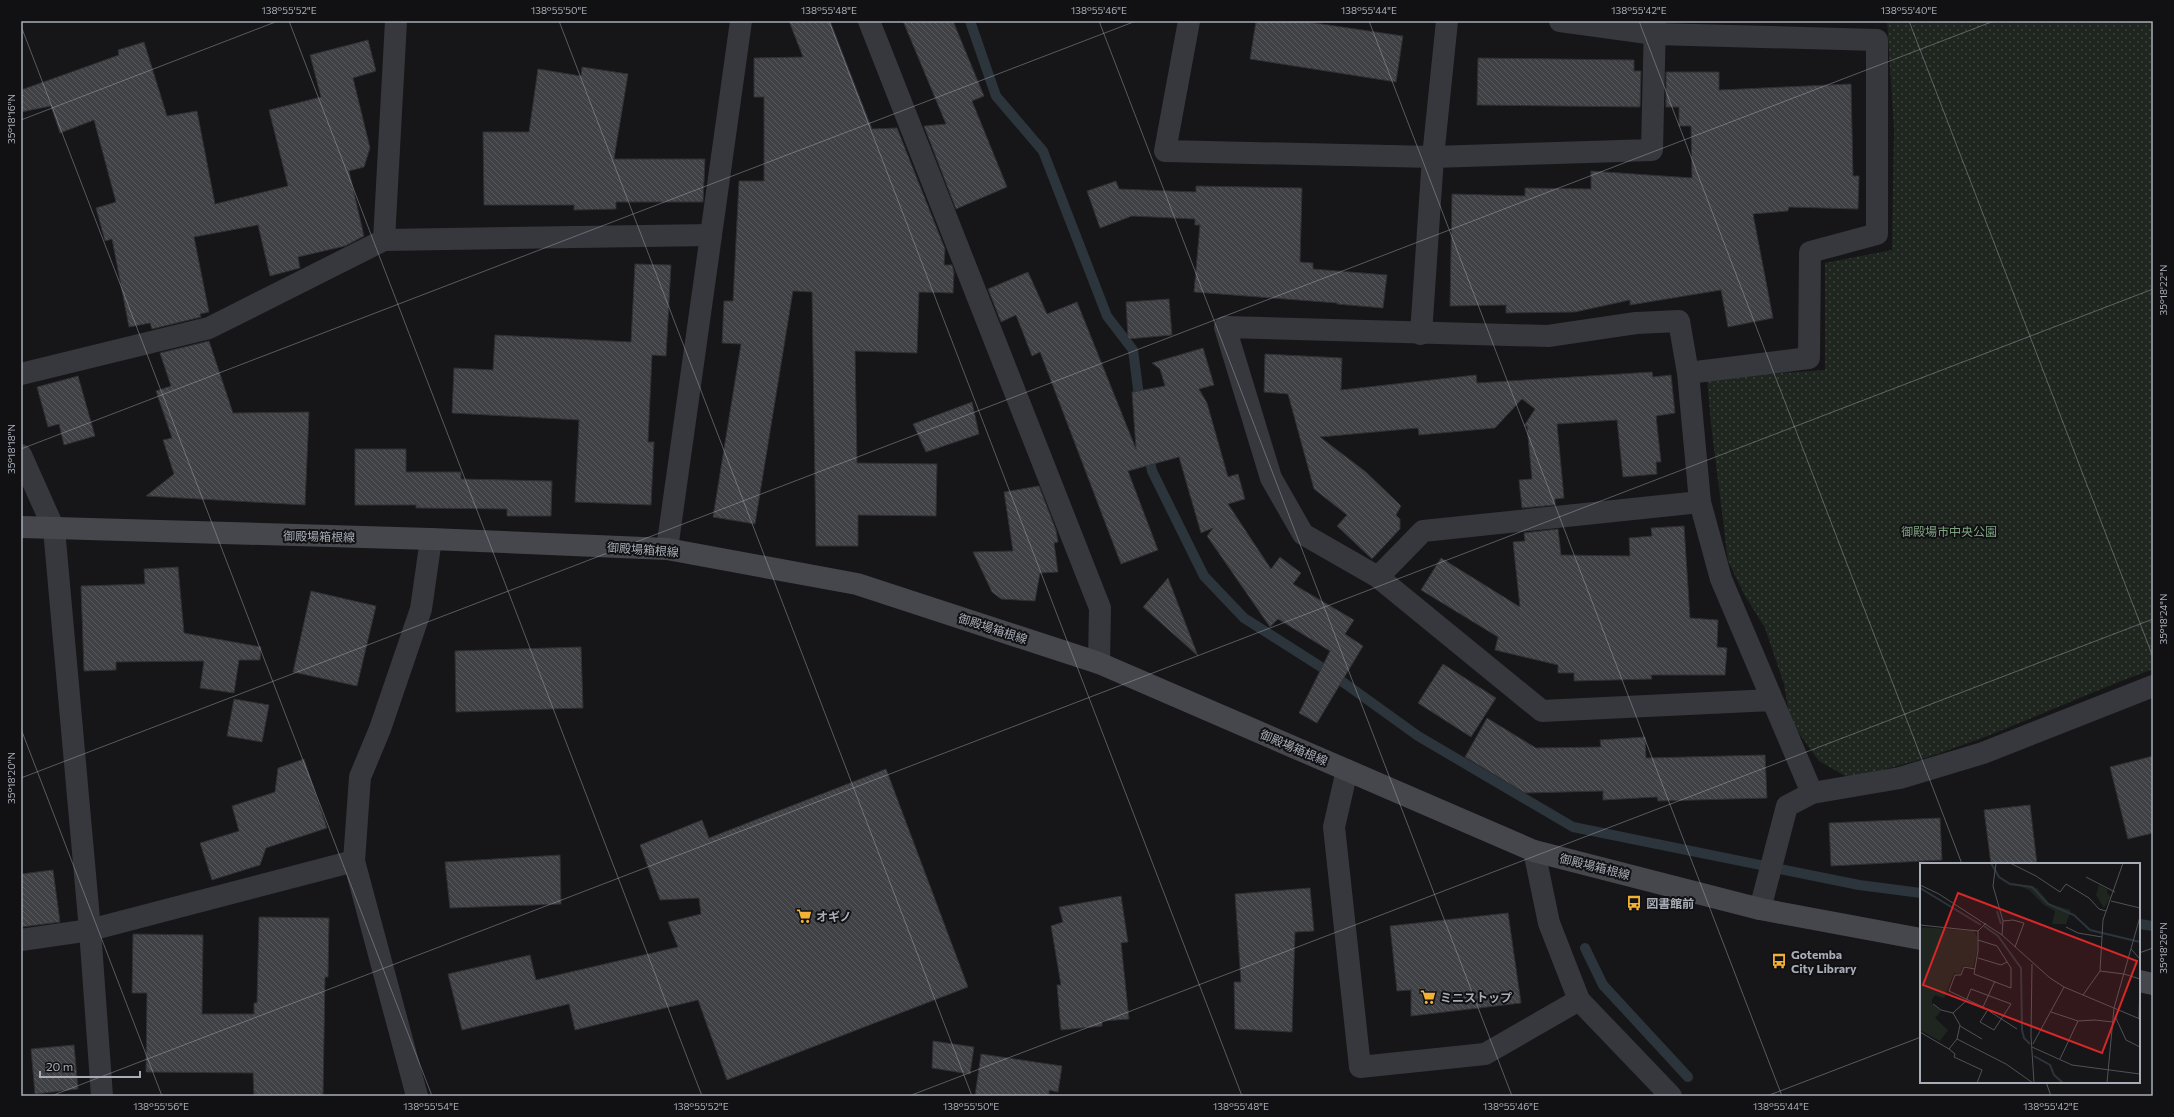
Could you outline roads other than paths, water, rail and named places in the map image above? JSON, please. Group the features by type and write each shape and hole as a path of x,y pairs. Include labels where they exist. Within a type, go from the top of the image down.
{"main road":[{"name":"御殿場箱根線","path":"21,527 431,539 666,549 857,584 1099,663 1534,851 1760,909 1920,939"},
{"path":"2140,981 2153,984"}],"street":[{"path":"384,240 396,21"},
{"path":"666,549 741,21"},
{"path":"869,21 1100,608 1099,663"},
{"path":"1189,21 1165,151 1433,157 1652,150 1655,27"},
{"path":"1421,334 1433,157 1447,21"},
{"path":"1560,21 1877,40 1876,234 1810,252 1809,358 1688,373"},
{"path":"21,374 209,328 384,240 711,235"},
{"path":"1772,700 1542,711 1378,577 1303,534 1271,478 1225,327 1421,334 1548,336 1636,323 1679,321 1688,373 1700,502 1721,579 1812,792"},
{"path":"21,456 54,529 90,930 102,1096"},
{"path":"1378,577 1423,531 1700,502"},
{"path":"417,1096 354,861 360,777 380,729 421,609 431,539"},
{"path":"1760,909 1787,806 1812,792 1900,778 1983,753 2153,686"},
{"path":"1347,770 1334,827 1360,1067 1485,1054 1580,1000"},
{"path":"1534,851 1550,923 1580,1000 1671,1096"},
{"path":"21,940 90,930 354,861"}],"waterway":[{"path":"970,21 996,96 1043,151 1107,316 1133,350 1140,404"},
{"path":"1148,451 1152,471 1204,576 1244,618 1329,672 1418,736 1573,827 1859,885 1920,893"},
{"path":"2140,924 2153,926"},
{"path":"1585,948 1603,985 1688,1077"}],"place":[{"name":"図書館前","path":"1634,903"},
{"name":"オギノ","path":"804,916"},
{"name":"Gotemba City Library","path":"1779,961"},
{"name":"ミニストップ","path":"1428,997"}],"park label":[{"name":"御殿場市中央公園","path":"1949,531"}]}
